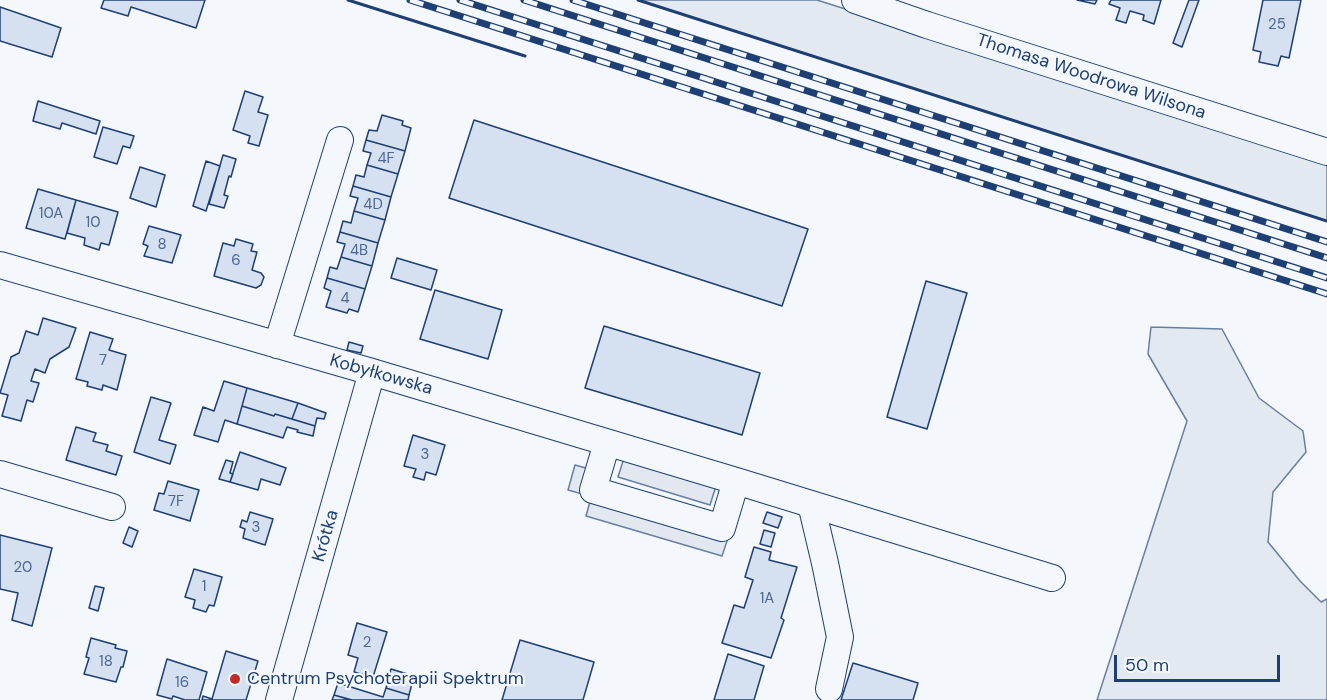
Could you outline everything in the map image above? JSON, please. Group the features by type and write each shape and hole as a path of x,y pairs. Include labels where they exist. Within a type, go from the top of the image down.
{"street":[{"name":"Thomasa Woodrowa Wilsona","path":"855,0 1327,152"},
{"path":"277,345 340,141"},
{"name":"Kobyłkowska","path":"0,265 372,372 1052,578"},
{"name":"Krótka","path":"279,700 372,372"},
{"path":"607,442 593,490 722,528 736,481"},
{"path":"0,474 112,507"},
{"path":"811,504 840,637 829,688"}],"shaded area":[{"path":"638,0 817,0 1327,162 1327,221"},
{"path":"1151,327 1222,329 1259,398 1303,431 1306,452 1273,492 1268,542 1300,581 1321,602 1327,599 1327,700 1097,700 1187,421 1148,354"},
{"path":"624,458 716,486 710,505 618,477"},
{"path":"575,465 593,470 586,495 568,490"},
{"path":"591,498 728,538 722,556 586,516"}],"building":[{"path":"104,0 205,0 196,28 131,7 128,16 101,8"},
{"path":"1077,0 1097,0 1095,4"},
{"path":"1111,0 1161,0 1154,24 1143,20 1144,15 1130,11 1126,23 1116,20 1120,8 1109,4"},
{"path":"1189,0 1199,0 1182,47 1173,43"},
{"path":"1263,0 1301,0 1289,58 1281,56 1278,66 1259,62 1261,52 1253,50"},
{"path":"0,7 61,28 52,57 0,41"},
{"path":"245,91 263,97 258,112 268,115 259,146 248,143 250,136 233,130"},
{"path":"38,101 100,121 96,134 62,123 60,129 33,121"},
{"path":"382,115 403,121 402,125 411,128 405,151 366,140 369,130 377,131"},
{"path":"474,120 808,229 782,306 449,198"},
{"path":"103,127 134,136 130,148 123,146 117,164 94,157"},
{"path":"366,140 405,151 398,174 367,165 371,153 363,151"},
{"path":"223,155 236,159 224,195 228,196 224,208 209,204"},
{"path":"206,161 220,166 206,211 193,206"},
{"path":"367,165 398,174 391,197 353,186 356,175 364,177"},
{"path":"140,167 165,175 156,207 130,198"},
{"path":"353,186 391,197 385,220 354,211 358,198 350,196"},
{"path":"38,189 76,200 65,239 26,228"},
{"path":"76,200 118,212 109,245 101,243 99,250 84,245 85,238 67,233"},
{"path":"354,211 385,220 378,243 340,232 343,221 351,223"},
{"path":"149,226 181,235 172,263 144,256 148,246 143,244"},
{"path":"340,232 378,243 372,266 341,257 345,244 337,242"},
{"path":"236,239 253,244 251,251 257,252 252,270 261,273 264,277 261,285 256,288 214,276 223,243 234,246"},
{"path":"341,257 372,266 365,289 327,278 330,267 337,269"},
{"path":"397,258 437,270 431,290 391,278"},
{"path":"327,278 365,289 358,312 349,309 347,313 326,307 331,291 324,288"},
{"path":"926,281 967,293 927,429 887,417"},
{"path":"435,290 502,310 488,359 420,339"},
{"path":"43,318 76,328 69,347 50,359 45,373 35,369 31,381 39,383 33,402 27,400 21,421 2,416 8,395 0,393 11,357 19,353 26,331 38,335"},
{"path":"604,326 760,373 742,435 585,388"},
{"path":"90,332 113,339 109,350 126,355 117,390 103,385 102,390 87,386 88,382 76,379"},
{"path":"349,342 363,346 361,353 347,350"},
{"path":"224,381 247,388 237,424 225,420 218,442 194,435 203,407 214,411"},
{"path":"247,388 298,403 292,419 242,406"},
{"path":"151,397 171,403 159,440 176,445 170,464 134,452"},
{"path":"298,403 326,413 324,419 317,418 315,426 292,419"},
{"path":"242,406 315,426 313,436 287,427 283,438 237,424"},
{"path":"76,427 96,433 93,441 108,445 106,451 122,456 116,475 66,460"},
{"path":"413,435 445,445 436,475 426,472 424,480 413,477 416,469 404,466"},
{"path":"240,452 286,468 280,485 261,479 258,490 230,482"},
{"path":"226,460 233,462 230,482 219,479"},
{"path":"168,481 199,490 190,521 154,510 159,493 164,494"},
{"path":"250,512 273,519 265,545 243,538 245,529 240,527 242,520 247,522"},
{"path":"767,512 782,517 778,528 763,523"},
{"path":"129,527 138,531 132,547 123,543"},
{"path":"764,530 775,533 771,547 760,544"},
{"path":"0,535 52,548 32,626 12,620 18,593 0,589"},
{"path":"754,547 771,552 769,560 797,567 781,618 784,620 771,658 722,643 734,605 744,608 753,580 745,577"},
{"path":"194,569 222,577 214,606 209,605 206,612 193,608 195,600 185,597"},
{"path":"95,586 104,588 98,611 89,608"},
{"path":"357,623 387,632 373,677 354,672 358,658 348,655"},
{"path":"91,638 116,645 115,648 127,651 116,682 84,674 89,658 86,657"},
{"path":"520,640 594,662 583,700 502,700"},
{"name":"Centrum Psychoterapii Spektrum","path":"226,651 258,661 246,700 202,700 203,696 212,699"},
{"path":"728,654 764,666 754,700 714,700"},
{"path":"167,659 207,672 199,700 185,700 173,696 172,699 157,695"},
{"path":"853,663 918,683 913,700 841,700"},
{"path":"391,669 414,676 409,695 386,688"},
{"path":"338,683 383,697 386,688 409,695 408,700 352,700 334,695"},
{"path":"334,695 351,700 332,700"}],"railway":[{"path":"410,0 1327,294"},
{"path":"460,0 1327,278"},
{"path":"524,0 1327,258"},
{"path":"573,0 1327,242"}],"wall":[{"path":"348,0 525,56"},
{"path":"638,0 1327,221"}],"place":[{"name":"Centrum Psychoterapii Spektrum","path":"235,679"}]}
